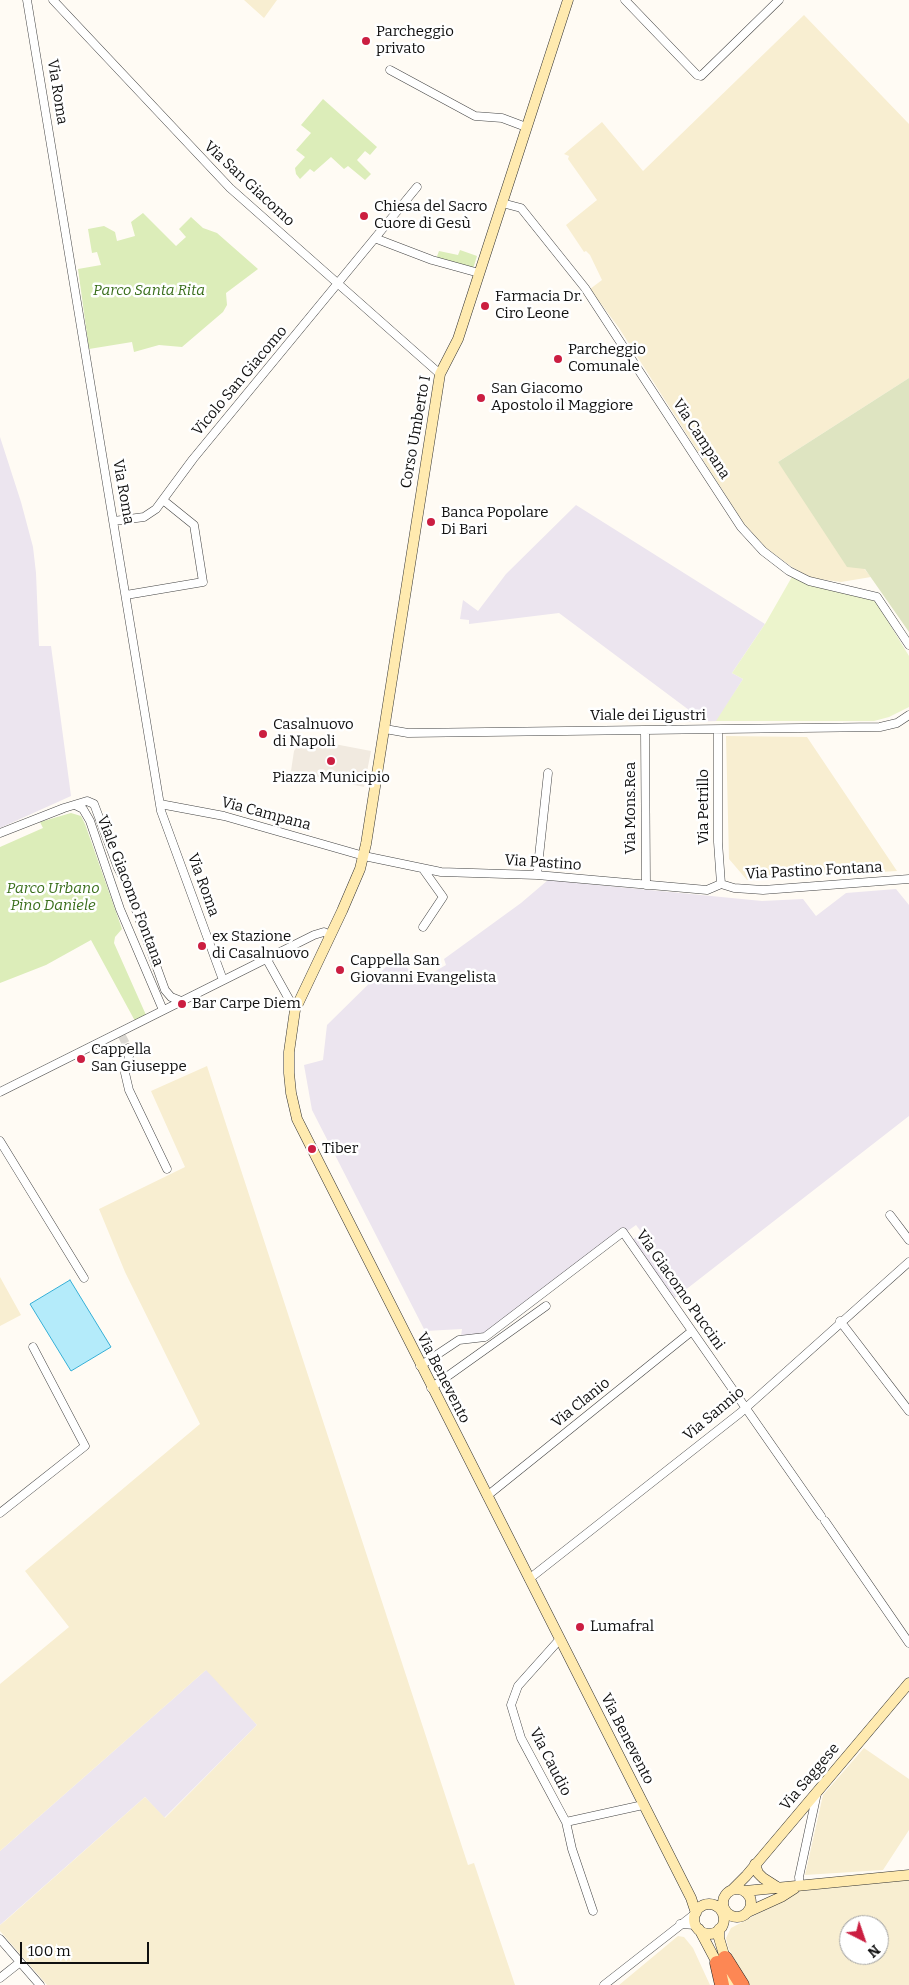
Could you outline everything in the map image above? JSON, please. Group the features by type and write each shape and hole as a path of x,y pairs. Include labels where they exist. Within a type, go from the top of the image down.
{"highway":[{"path":"721,1961 722,1985"},
{"path":"721,1961 742,1985"}],"main road":[{"name":"Corso Umberto I","path":"364,856 440,374 458,339 568,0"},
{"name":"Via Benevento","path":"364,856 295,1010 289,1052 289,1073 297,1119 420,1366 691,1898 696,1913"},
{"name":"Via Saggese","path":"730,1891 909,1683"},
{"path":"755,1864 758,1873 763,1878 778,1887"},
{"path":"730,1891 723,1900 724,1908 732,1916 744,1914 751,1904 745,1891 755,1864"},
{"path":"721,1961 697,1927 696,1913 704,1905 730,1891 909,1875"},
{"path":"697,1927 708,1933 719,1929 744,1914 781,1897 798,1886"},
{"path":"691,1898 704,1905 717,1906 723,1913 724,1922 719,1929 721,1961"}],"street":[{"name":"Via Roma","path":"27,0 75,300 114,521 160,804 223,980"},
{"name":"Via San Giacomo","path":"53,0 230,188 440,374"},
{"path":"625,0 697,75 701,76 779,0"},
{"path":"390,70 475,116 502,118 526,126"},
{"name":"Vicolo San Giacomo","path":"114,521 150,514 163,500 193,460 418,188"},
{"name":"Via Campana","path":"502,203 521,208 585,288 741,526 763,551 789,571 809,581 878,597 909,645"},
{"path":"377,239 432,260 479,273"},
{"path":"126,595 203,582 194,525 163,500"},
{"name":"Viale dei Ligustri","path":"385,729 408,732 880,727 897,723 909,715"},
{"name":"Via Mons.Rea","path":"644,730 646,885"},
{"name":"Via Petrillo","path":"718,730 720,884"},
{"path":"537,875 548,773"},
{"path":"0,833 74,805 90,801 98,809 165,990 171,997 181,1001"},
{"name":"Via Campana","path":"160,804 224,816 364,856"},
{"name":"Viale Giacomo Fontana","path":"74,805 83,809 90,821 120,909 163,1010"},
{"name":"Via Pastino","path":"364,856 441,872 537,875 707,890 720,884"},
{"path":"423,869 443,897 423,927"},
{"name":"Via Pastino Fontana","path":"720,884 734,888 763,890 909,879"},
{"path":"0,1092 121,1034 163,1010 314,935 324,932 330,935"},
{"path":"266,958 295,1010"},
{"path":"128,1048 130,1052 125,1073 129,1090 167,1169"},
{"path":"0,1141 84,1278"},
{"path":"890,1215 909,1240"},
{"name":"Via Giacomo Puccini","path":"420,1366 459,1340 485,1337 623,1232 909,1643"},
{"name":"Via Sannio","path":"530,1579 745,1407 840,1321 909,1262"},
{"path":"432,1388 546,1306"},
{"path":"840,1321 909,1411"},
{"name":"Via Clanio","path":"487,1496 692,1331"},
{"path":"0,1513 85,1446 33,1347"},
{"name":"Via Caudio","path":"560,1639 518,1686 512,1705 521,1738 566,1822 572,1849 593,1910"},
{"path":"798,1886 817,1792"},
{"path":"566,1822 643,1805"},
{"path":"604,1985 696,1913"},
{"path":"680,1924 697,1927"},
{"path":"0,1939 40,1985"},
{"path":"0,1978 19,1962"}],"shaded area":[{"path":"244,0 277,0 264,18"},
{"path":"804,15 909,124 909,378 778,462 871,577 841,582 811,578 792,567 766,548 744,524 619,328 590,289 602,280 590,255 586,251 584,252 566,225 597,200 568,159 569,156 564,154 602,122 643,171"},
{"path":"0,437 33,547 39,646 51,646 71,796 0,828"},
{"path":"576,505 765,624 732,673 743,679 717,721 682,722 689,710 559,613 469,624 469,620 460,619 463,600 478,611 506,574"},
{"path":"726,736 807,737 897,871 747,880 729,859"},
{"name":"Piazza Municipio","path":"303,738 371,751 364,787 291,771 294,751"},
{"path":"548,880 762,901 803,899 816,916 846,893 896,889 909,905 909,1116 675,1298 632,1240 642,1233 636,1225 484,1334 460,1343 462,1329 425,1331 312,1110 304,1065 323,1060 327,1025 392,961 406,966 417,982 446,965 444,959 521,903"},
{"path":"207,1066 468,1865 474,1863 515,1985 47,1985 0,1931 0,1925 145,1797 165,1818 257,1725 206,1670 0,1851 0,1684 69,1627 25,1571 200,1424 125,1272 99,1209 185,1167 151,1091"},
{"path":"0,1277 21,1315 0,1326"},
{"path":"207,1669 257,1725 164,1818 145,1797 0,1925 0,1851"},
{"path":"864,1748 909,1779 909,1830 883,1870 805,1875 823,1795"},
{"path":"909,1879 909,1985 747,1985 728,1947 726,1938 731,1928 801,1891"},
{"path":"678,1936 684,1937 693,1948 710,1985 619,1985"}],"green space":[{"path":"323,99 377,147 370,155 365,151 357,160 371,174 365,180 348,166 344,169 331,157 314,172 310,169 300,179 296,174 295,168 305,157 296,150 311,133 301,125"},
{"name":"Parco Santa Rita","path":"143,213 176,246 186,237 179,229 191,217 203,228 217,233 258,269 226,293 227,305 223,312 182,347 159,345 134,352 132,342 89,349 78,269 101,265 97,252 92,253 88,229 104,226 115,232 117,241 135,236 131,222"},
{"path":"460,250 477,256 473,269 436,259 439,251 458,255"},
{"path":"909,378 909,632 865,569 847,567 778,462"},
{"path":"793,575 875,600 909,656 909,707 889,717 874,721 716,721 743,679 732,673 765,624"},
{"name":"Parco Urbano Pino Daniele","path":"71,813 81,816 85,824 122,929 115,937 114,943 146,1015 135,1021 91,940 46,965 0,983 0,847 43,828 40,822"}],"water":[{"path":"70,1280 111,1347 71,1371 30,1304"}],"tunnel":[{"path":"122,1036 128,1048"}],"place":[{"name":"Parcheggio privato","path":"366,41"},
{"name":"Chiesa del Sacro Cuore di Gesù","path":"364,216"},
{"name":"Farmacia Dr. Ciro Leone","path":"485,306"},
{"name":"Parcheggio Comunale","path":"558,359"},
{"name":"San Giacomo Apostolo il Maggiore","path":"481,398"},
{"name":"Banca Popolare Di Bari","path":"431,522"},
{"name":"Casalnuovo di Napoli","path":"263,734"},
{"name":"Piazza Municipio","path":"331,761"},
{"name":"ex Stazione di Casalnuovo","path":"202,946"},
{"name":"Cappella San Giovanni Evangelista","path":"340,970"},
{"name":"Bar Carpe Diem","path":"182,1004"},
{"name":"Cappella San Giuseppe","path":"81,1059"},
{"name":"Tiber","path":"312,1149"},
{"name":"Lumafral","path":"580,1627"}]}
